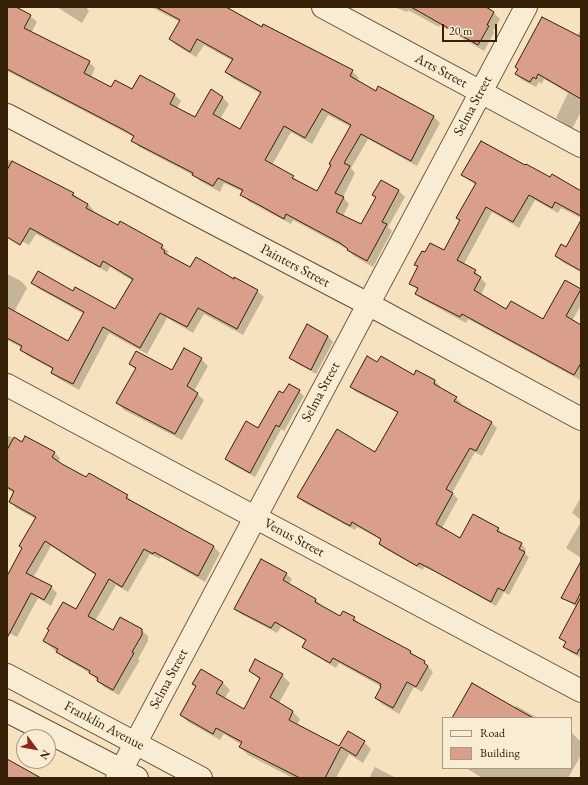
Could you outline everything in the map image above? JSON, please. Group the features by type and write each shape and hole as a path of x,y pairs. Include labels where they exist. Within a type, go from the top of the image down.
{"street":[{"name":"Arts Street","path":"323,7 581,146"},
{"name":"Selma Street","path":"125,775 135,743 526,7"},
{"name":"Painters Street","path":"7,115 368,304 581,419"},
{"name":"Venus Street","path":"7,385 581,691"},
{"name":"Franklin Avenue","path":"7,675 201,778"},
{"path":"7,711 125,775"}],"building":[{"path":"7,7 16,7 31,15 24,28 90,61 84,73 111,87 115,80 132,89 140,75 175,94 170,104 195,117 211,89 223,97 213,114 240,129 261,92 225,72 233,59 197,39 190,52 169,39 180,20 156,7 226,7 262,27 263,24 353,70 350,76 376,91 378,86 434,116 411,161 361,134 344,163 350,166 335,193 344,197 336,212 361,224 376,197 372,195 381,180 399,190 382,222 387,224 367,261 347,250 348,249 340,243 286,214 284,219 240,195 243,190 218,178 213,186 192,175 193,173 131,141 134,136 124,130 7,69","holes":["322,109 351,125 329,164 331,165 317,191 292,178 294,176 265,160 284,126 305,138"]},
{"path":"411,7 486,7 494,12 487,25 489,26 478,45"},
{"path":"542,17 581,37 581,99 538,74 536,79 533,77 530,82 515,74 518,69 515,67"},
{"path":"481,141 550,177 552,174 581,191 581,216 555,202 552,208 529,195 513,222 486,207 457,260 476,270 474,273 481,277 474,290 506,309 511,301 543,319 565,280 581,289 566,316 581,325 581,363 574,375 462,314 460,317 415,294 418,288 409,284 418,266 414,265 422,251 425,252 430,243 444,250 460,220 456,218 476,183 461,175"},
{"path":"12,161 74,193 72,195 88,204 86,208 118,225 120,221 163,245 161,248 165,251 164,253 190,267 196,257 234,279 234,277 258,290 237,329 198,308 187,327 160,313 140,348 103,327 73,384 51,373 53,368 20,350 22,346 7,338 7,307 68,341 84,312 31,283 38,271 73,291 75,287 115,309 133,279 103,261 100,267 30,228 20,245 7,237 7,170"},
{"path":"581,220 581,271 555,256 561,244 566,247"},
{"path":"307,324 328,336 311,370 289,358"},
{"path":"184,348 202,358 187,386 198,393 175,434 116,403 136,368 129,364 136,351 172,370"},
{"path":"367,356 377,362 381,356 414,375 416,370 435,380 434,384 457,397 454,401 492,422 476,451 470,448 446,489 453,493 436,524 460,538 473,514 499,528 497,531 522,543 519,549 525,552 504,591 498,588 491,602 419,563 417,566 379,544 381,539 352,522 350,526 297,497 337,429 375,452 398,412 350,387"},
{"path":"289,384 300,390 279,427 276,425 250,473 225,459 246,421 258,428 279,391 283,393"},
{"path":"25,436 55,452 52,457 62,464 86,477 89,473 128,495 126,498 214,546 198,576 154,552 153,554 144,549 122,587 109,579 88,616 113,630 120,617 142,629 142,635 132,652 134,653 113,690 97,681 98,678 89,673 90,671 56,652 58,649 43,641 49,630 47,629 63,602 76,609 96,574 45,541 26,573 52,586 44,600 31,593 7,638 7,576 22,548 19,546 36,517 9,502 14,491 7,487 7,450 14,437 22,442"},
{"path":"261,559 287,573 283,580 316,599 315,602 340,616 343,611 355,617 353,620 411,651 410,653 425,661 424,663 428,666 416,687 407,682 393,708 375,698 381,684 333,658 330,663 302,647 306,640 275,622 271,628 234,609"},
{"path":"581,561 581,592 575,604 561,598"},
{"path":"581,597 581,650 579,649 577,654 563,647 566,642 559,638"},
{"path":"255,659 283,674 270,697 293,711 289,720 339,746 348,731 365,741 356,756 341,747 325,778 300,778 239,747 242,742 216,728 213,734 180,715 196,686 192,684 201,669 223,682 216,693 244,709 260,678 249,671"},
{"path":"472,683 531,717 453,717"},
{"path":"7,759 16,764 16,769 25,769 41,778 7,778"}]}
